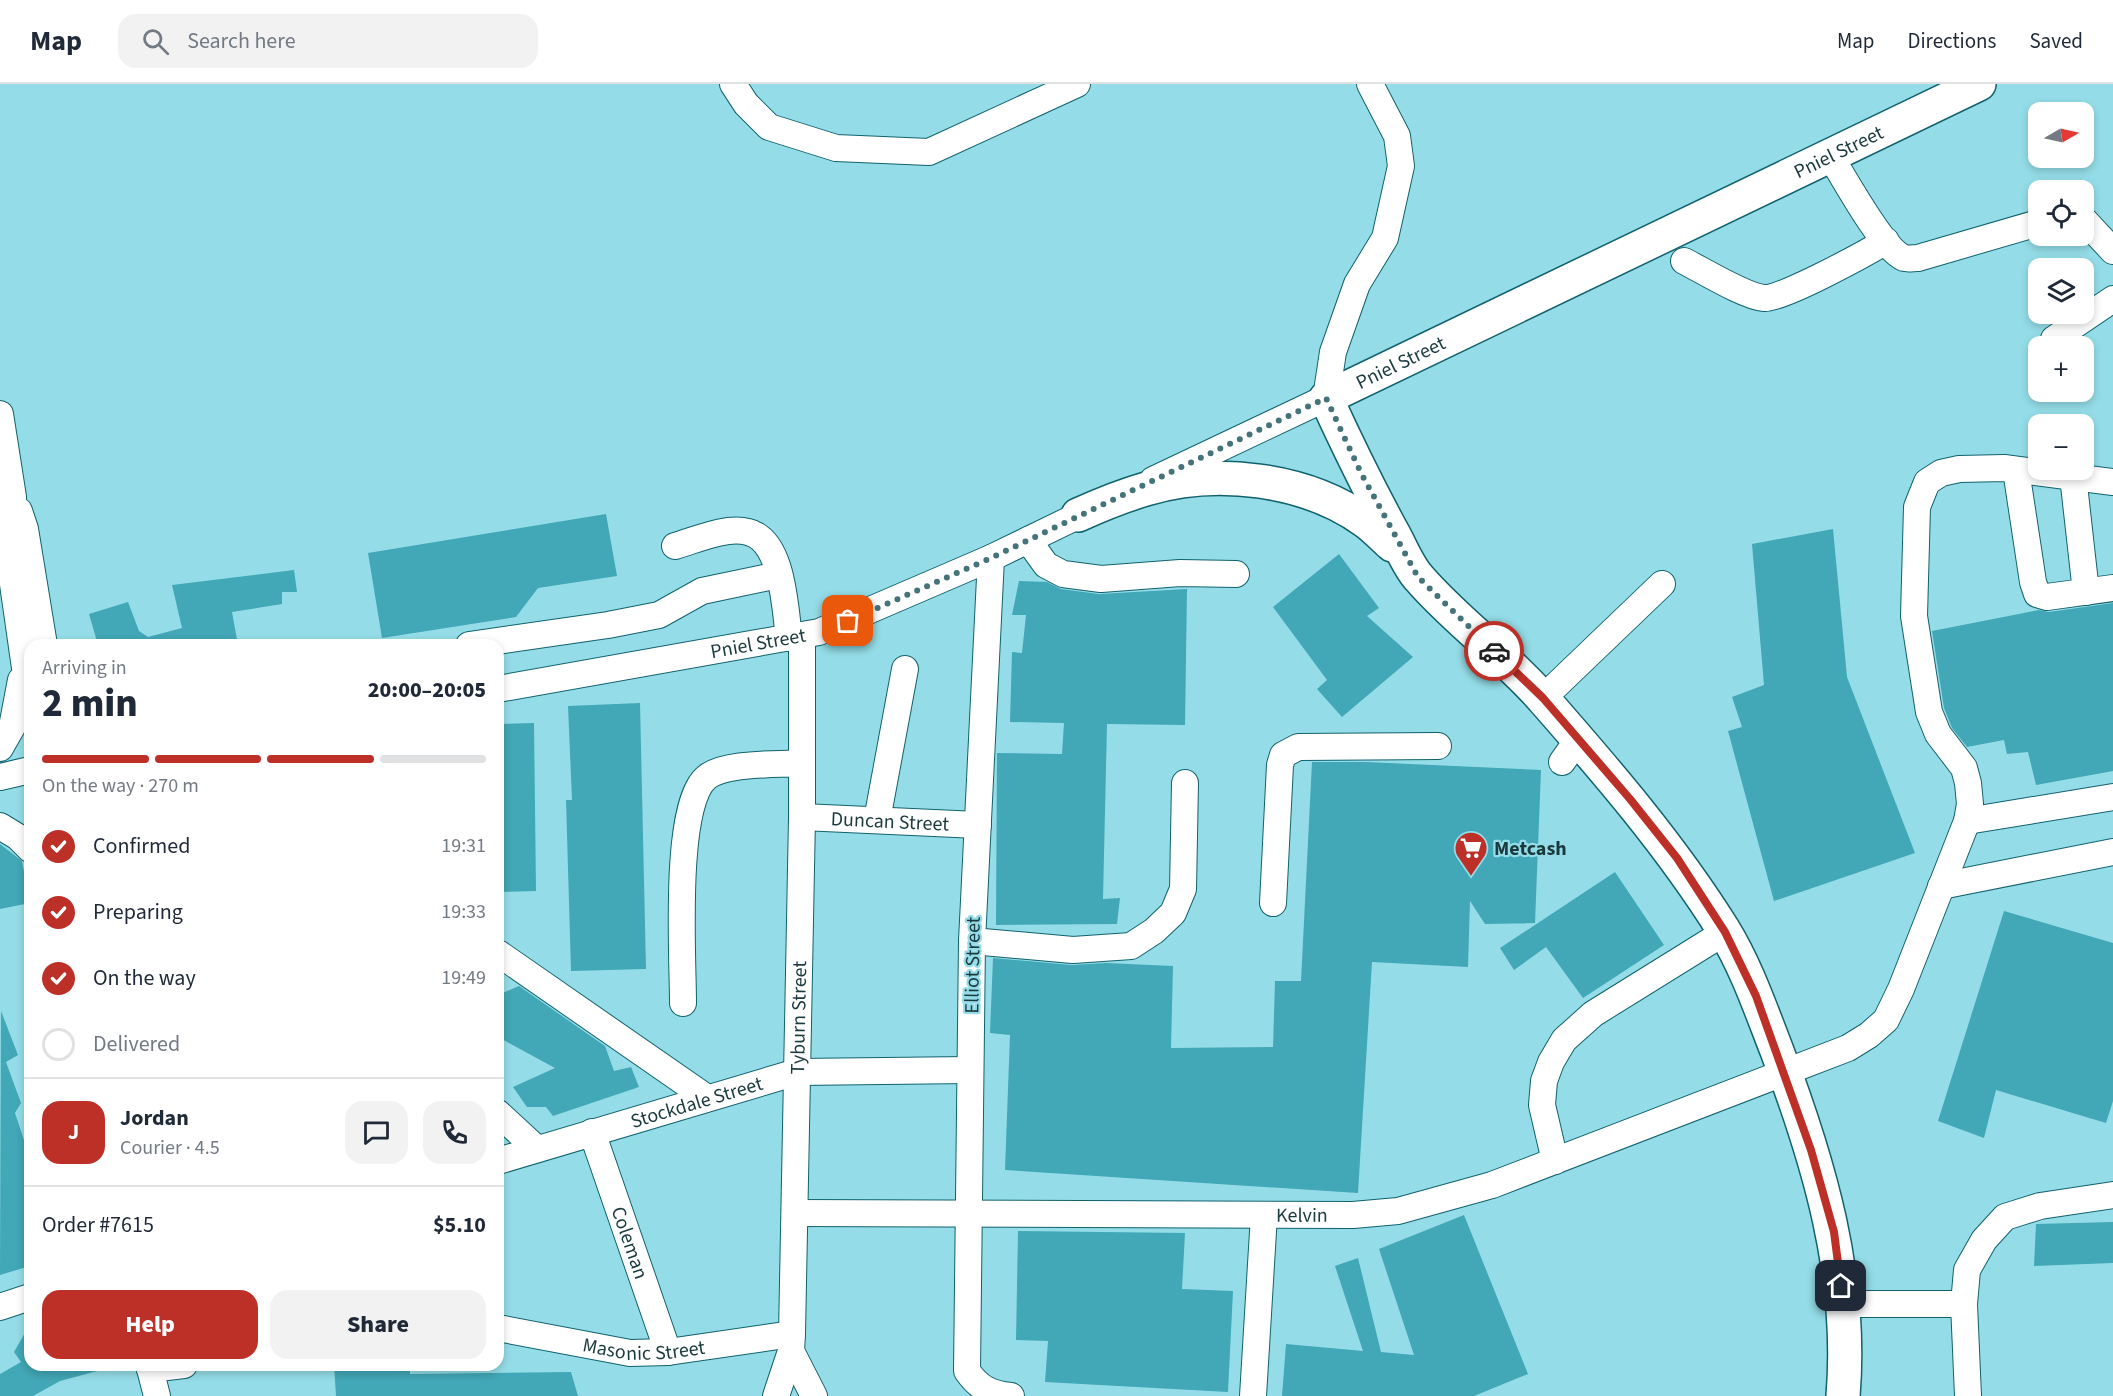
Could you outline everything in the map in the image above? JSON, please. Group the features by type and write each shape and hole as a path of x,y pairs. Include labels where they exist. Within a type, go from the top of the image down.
{"main road":[{"name":"Pniel Street","path":"1326,398 1979,84"},
{"path":"1326,398 1361,473 1418,577"},
{"path":"1078,515 1147,488 1184,481 1222,478 1259,481 1296,489 1331,503 1365,521 1394,547 1418,577 1543,698 1570,752 1630,799 1657,833 1725,932 1756,996 1785,1072 1834,1232 1844,1304 1843,1396"}],"street":[{"path":"733,84 746,104 769,128 836,148 930,152 1077,84"},
{"path":"1326,398 1333,352 1357,284 1385,238 1401,166 1397,136 1370,84"},
{"path":"1831,157 1886,241 1898,255 1906,259 1918,258 2028,227"},
{"path":"2094,231 2113,251"},
{"path":"1684,261 1754,296 1772,298 1860,257 1886,241"},
{"path":"2058,336 2113,299"},
{"name":"Pniel Street","path":"504,688 795,637 862,615 991,558 1326,398"},
{"path":"0,414 13,497 25,529 43,639"},
{"name":"Kelvin","path":"795,1213 1353,1215 1398,1210 1492,1185 1848,1048 1869,1035 1886,1020 1901,989 1966,821 1970,804 1966,776 1952,750 1938,734 1929,712 1915,627 1917,507 1927,482 1941,473 1959,469 2028,471"},
{"path":"2016,470 2035,590 2041,596 2113,588"},
{"name":"Kelvin","path":"2094,479 2113,482"},
{"path":"2073,480 2086,592"},
{"path":"0,748 12,727 24,663 9,556 13,497"},
{"name":"Tyburn Street","path":"675,546 721,533 746,531 762,537 773,553 795,637 802,763 802,817 792,1342 776,1396"},
{"path":"1028,540 1046,565 1063,574 1101,579 1180,573 1236,574"},
{"name":"Elliot Street","path":"991,558 972,941 967,1371 978,1387 995,1395 1011,1396"},
{"path":"504,640 608,625 659,615 702,591 778,575"},
{"path":"1543,698 1662,584"},
{"path":"877,820 906,669"},
{"path":"1273,903 1280,765 1283,755 1298,747 1438,746"},
{"path":"683,1003 683,852 693,797 707,777 732,768 802,763"},
{"path":"0,777 24,771"},
{"path":"972,941 1073,950 1131,946 1154,931 1173,913 1183,889 1185,783"},
{"path":"1966,821 2113,797"},
{"name":"Duncan Street","path":"802,817 978,825"},
{"path":"0,826 24,843"},
{"path":"1941,886 2113,852"},
{"path":"1555,1161 1542,1105 1548,1071 1564,1040 1593,1014 1725,932"},
{"path":"504,957 707,1098"},
{"name":"Stockdale Street","path":"504,1159 797,1072 970,1070"},
{"path":"504,1119 537,1149"},
{"name":"Coleman","path":"592,1132 668,1352"},
{"path":"1968,1396 1964,1304 1967,1270 1984,1240 2005,1216 2040,1206 2113,1195"},
{"path":"1253,1396 1264,1215"},
{"path":"0,1307 24,1299"},
{"path":"1844,1304 1964,1304"},
{"name":"Masonic Street","path":"504,1326 630,1353 792,1342"},
{"path":"792,1342 814,1396"},
{"path":"150,1371 157,1396"}],"building":[{"path":"606,514 617,576 538,588 516,617 382,638 368,553"},
{"path":"1833,529 1847,677 1915,853 1774,901 1728,731 1742,727 1732,697 1764,685 1752,544"},
{"path":"1339,554 1379,608 1367,616 1413,657 1342,717 1317,689 1327,680 1273,607"},
{"path":"294,570 297,592 282,592 282,604 232,612 237,639 96,639 89,614 128,602 139,631 148,637 182,628 172,585"},
{"path":"1019,581 1047,582 1061,589 1099,594 1187,589 1185,725 1107,724 1103,899 1120,898 1117,924 996,925 997,753 1062,754 1064,723 1010,722 1012,652 1022,653 1026,615 1012,615"},
{"path":"2113,603 2113,771 2036,785 2028,752 2007,754 2004,740 1967,747 1952,728 1944,708 1932,631 2039,610 2049,612"},
{"path":"640,703 646,969 571,971 566,800 572,800 568,706"},
{"path":"534,723 536,891 504,892 504,724"},
{"path":"1312,762 1366,762 1541,770 1535,923 1485,924 1470,901 1468,967 1372,962 1358,1193 1005,1170 1010,1035 990,1033 993,958 1072,965 1106,963 1173,966 1171,1048 1273,1047 1275,981 1301,981"},
{"path":"0,844 22,861 24,904 0,909"},
{"path":"1615,872 1664,945 1583,998 1546,947 1514,970 1500,948"},
{"path":"2004,911 2113,943 2113,1101 2106,1123 1996,1090 1984,1138 1938,1121"},
{"path":"519,986 605,1046 614,1071 631,1067 639,1087 553,1116 546,1107 527,1107 513,1087 555,1068 504,1040 504,992"},
{"path":"1,1011 18,1055 6,1062 21,1103 15,1113 24,1140 24,1268 0,1275"},
{"path":"1464,1215 1528,1374 1474,1396 1282,1396 1286,1344 1363,1351 1335,1266 1358,1258 1381,1352 1414,1355 1379,1249"},
{"path":"2113,1222 2113,1263 2034,1266 2036,1224"},
{"path":"1018,1231 1185,1233 1182,1289 1233,1291 1228,1392 1045,1382 1048,1341 1016,1340"},
{"path":"24,1334 24,1371 97,1371 60,1381 33,1396 0,1396 0,1374 21,1362 14,1352"},
{"path":"334,1371 410,1371 410,1374 571,1372 578,1396 336,1396"}],"way so far":[{"path":"848,621 991,558 1326,398 1361,473 1418,577 1494,651"}],"place":[{"name":"Metcash","path":"1471,877"}],"route":[{"path":"1494,651 1543,698 1577,741 1630,799 1677,858 1725,932 1756,996 1811,1150 1834,1232 1841,1286"}]}
